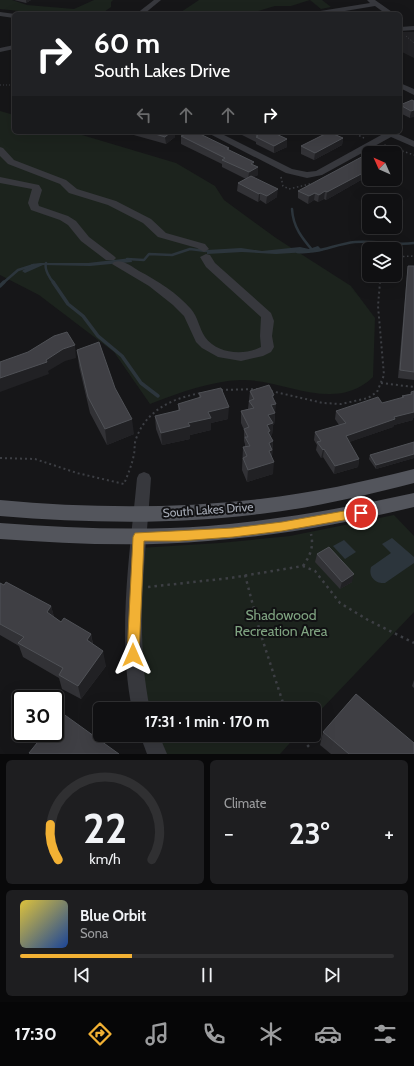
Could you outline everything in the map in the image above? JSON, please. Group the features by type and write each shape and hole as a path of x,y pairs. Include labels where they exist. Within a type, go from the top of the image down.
{"main road":[{"name":"South Lakes Drive","path":"0,508 60,513 141,514 248,508 348,492 414,476"},
{"name":"South Lakes Drive","path":"0,531 76,537 179,536 282,527 332,519 414,500"}],"street":[{"path":"143,12 158,0"},
{"path":"324,12 373,2 388,12"},
{"path":"0,14 12,16"},
{"path":"0,50 12,47"},
{"path":"402,86 414,92"},
{"path":"215,134 289,171 306,175 319,173 376,142 387,134"},
{"path":"390,134 414,144"},
{"path":"0,150 11,162 63,182 74,190 112,203 147,221 168,238 201,246 210,265 266,316 268,321 266,336 268,344 267,349 247,356 222,355 213,351 205,345 199,337 186,310 175,300 137,274 114,261 85,239 72,223 64,218 34,208 33,203 37,190 35,188 0,180"},
{"path":"139,702 136,686 133,645 138,537 144,478"},
{"path":"152,742 157,754"}],"path":[{"path":"406,30 414,43"},
{"path":"0,85 12,85"},
{"path":"376,142 414,155"},
{"path":"402,257 414,256"},
{"path":"267,390 323,403 341,404 368,398 377,392 384,375 378,306 380,282"},
{"path":"381,383 414,387"},
{"path":"216,390 260,389"},
{"path":"0,458 35,459 85,475 124,484 134,454 136,439 142,424 152,412 167,404 193,394 208,392"},
{"path":"303,566 310,555 314,542 310,532"},
{"path":"148,587 245,576 303,566 315,571 340,602 368,620 414,643"},
{"path":"245,576 260,632 283,702"},
{"path":"305,742 309,747"}],"shaded area":[{"path":"402,32 414,32 414,58 402,52"},
{"path":"318,246 323,251 276,254 242,252 207,254 207,250 241,248 262,251 300,247 309,249"},
{"path":"131,258 132,262 90,266 43,265 25,273 22,271 32,264 40,263 88,263"},
{"path":"392,538 414,557 414,563 385,583 382,583 376,581 372,577 370,571 371,567 391,553 382,544"},
{"path":"344,540 356,552 345,559 333,546"}],"green space":[{"path":"0,0 12,0 27,5 74,9 94,0 113,0 111,2 111,7 104,12 29,12 0,9"},
{"path":"199,0 310,0 291,6 275,6 255,12 181,12"},
{"path":"310,0 322,0 331,7 321,9"},
{"path":"0,111 12,114 12,134 79,134 176,163 215,186 224,200 276,238 351,286 375,318 373,377 358,388 343,393 326,394 309,392 258,381 229,381 195,388 150,404 114,352 39,295 0,275"},
{"name":"Shadowood Recreation Area","path":"394,515 414,536 414,612 321,710 321,702 141,702 139,548 220,543 290,536"},
{"path":"152,742 291,742 280,754 157,754"}],"building":[{"path":"412,100 414,101 414,110 411,111 402,106 402,104"},
{"path":"155,134 169,134 165,137"},
{"path":"186,134 200,134 254,162 251,164 258,167 249,172 222,160 225,158 181,136"},
{"path":"254,134 276,134 287,139 274,146 256,137 258,136"},
{"path":"325,134 334,134 343,138 315,153 301,146"},
{"path":"362,157 362,174 319,195 315,193 309,196 298,191"},
{"path":"251,176 278,189 267,196 260,193 259,194 238,183"},
{"path":"408,266 414,266 414,372 400,370"},
{"path":"67,332 75,345 63,349 46,360 47,362 0,378 0,362 28,352 54,336"},
{"path":"99,342 115,388 132,419 105,429 88,397 77,350"},
{"path":"269,385 274,395 272,396 276,404 271,405 275,413 268,415 273,423 267,425 270,431 268,432 273,441 269,443 272,450 269,451 274,462 248,470 243,458 247,456 243,447 250,446 245,437 248,437 244,429 249,427 241,411 254,408 249,401 254,399 250,391"},
{"path":"221,388 229,407 208,412 211,418 188,423 190,426 161,433 155,416 180,410 178,404 201,397 199,393"},
{"path":"414,391 414,412 394,417 395,419 346,436 359,459 335,466 324,449 323,450 317,442 321,441 315,432 346,423 336,411 378,397 382,403 412,394 411,392"},
{"path":"414,442 414,454 376,465 370,455"},
{"path":"329,547 354,574 342,582 317,554"},
{"path":"6,582 51,606 47,612 61,622 64,618 91,634 87,640 103,651 78,686 59,675 63,668 18,643 24,637 0,624 0,583 4,585"},
{"path":"356,694 414,743 414,754 349,754 323,732"},
{"path":"64,714 93,735 93,742 102,742 119,754 31,754 29,753 38,742 64,742"}],"waterway":[{"path":"292,209 296,227 313,251"},
{"path":"297,252 312,252 355,242 399,244 414,243"},
{"path":"127,259 144,260 149,254 172,255 190,249 206,251"},
{"path":"46,263 47,271 54,283"},
{"path":"3,283 18,270 34,265"},
{"path":"53,282 68,304 83,316 98,336 122,356 141,383 158,396"},
{"path":"0,286 3,283"}],"route":[{"path":"133,655 134,612 139,547 138,537 179,536 282,527 361,513"}]}
